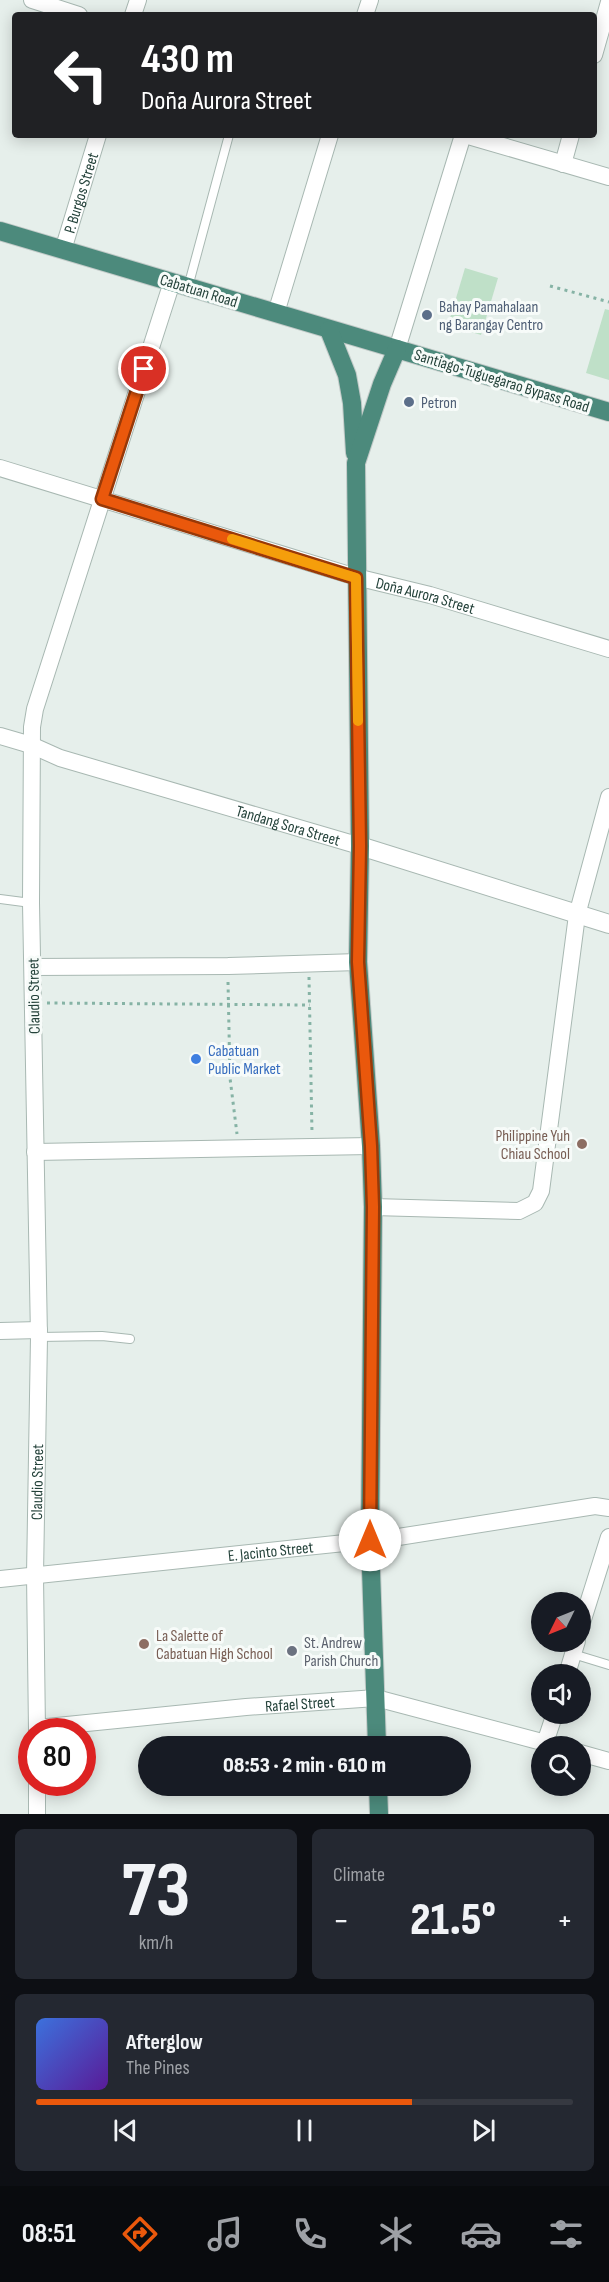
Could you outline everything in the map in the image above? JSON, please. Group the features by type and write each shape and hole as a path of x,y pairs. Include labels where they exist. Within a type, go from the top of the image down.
{"highway":[{"name":"Cabatuan Road","path":"0,231 397,349"},
{"path":"329,330 346,375 352,403 356,463"},
{"name":"Santiago-Tuguegarao Bypass Road","path":"377,1736 370,1540 373,1207 358,962 360,846 356,463 382,384 397,349 609,412"},
{"path":"378,1796 379,1814"}],"street":[{"path":"32,0 69,12"},
{"path":"597,45 609,3"},
{"name":"P. Burgos Street","path":"63,250 97,138"},
{"path":"276,313 329,138"},
{"path":"397,349 463,138"},
{"path":"474,138 609,177"},
{"path":"563,164 570,138"},
{"name":"Claudio Street","path":"37,1718 35,1575 39,1334 31,903 31,745 35,709 102,499 180,285"},
{"name":"Doña Aurora Street","path":"0,468 356,578 430,595 609,649"},
{"name":"Tandang Sora Street","path":"0,736 31,745 60,758 360,846 609,924"},
{"path":"373,1207 519,1211 535,1203 541,1191 577,915 609,797"},
{"path":"33,967 228,966 358,962"},
{"path":"35,1152 371,1146"},
{"path":"0,1332 39,1334"},
{"name":"E. Jacinto Street","path":"0,1579 370,1540 595,1506 609,1508"},
{"path":"591,1594 609,1537"},
{"name":"Rafael Street","path":"96,1724 246,1707 376,1698 531,1739"},
{"path":"591,1756 609,1761"},
{"path":"37,1796 38,1814"}],"lane":[{"path":"180,285 228,138"},
{"path":"0,899 31,903"},
{"path":"39,1334 130,1339"},
{"path":"584,1652 609,1665"}],"path":[{"path":"550,286 609,302"},
{"path":"309,963 312,1147"},
{"path":"228,966 230,1078 239,1147"},
{"path":"34,1003 310,1005"}],"green space":[{"path":"465,268 498,278 481,335 448,325"},
{"path":"605,309 609,310 609,380 586,373"}],"slow traffic":[{"path":"232,539 356,578 358,721"}],"place":[{"name":"Bahay Pamahalaan ng Barangay Centro","path":"427,315"},
{"name":"Petron","path":"409,402"},
{"name":"Cabatuan Public Market","path":"196,1059"},
{"name":"Philippine Yuh Chiau School","path":"582,1144"},
{"name":"La Salette of Cabatuan High School","path":"144,1644"},
{"name":"St. Andrew Parish Church","path":"292,1651"}],"route":[{"path":"144,369 102,499 356,578 360,846 358,962 373,1207 370,1540"}]}
